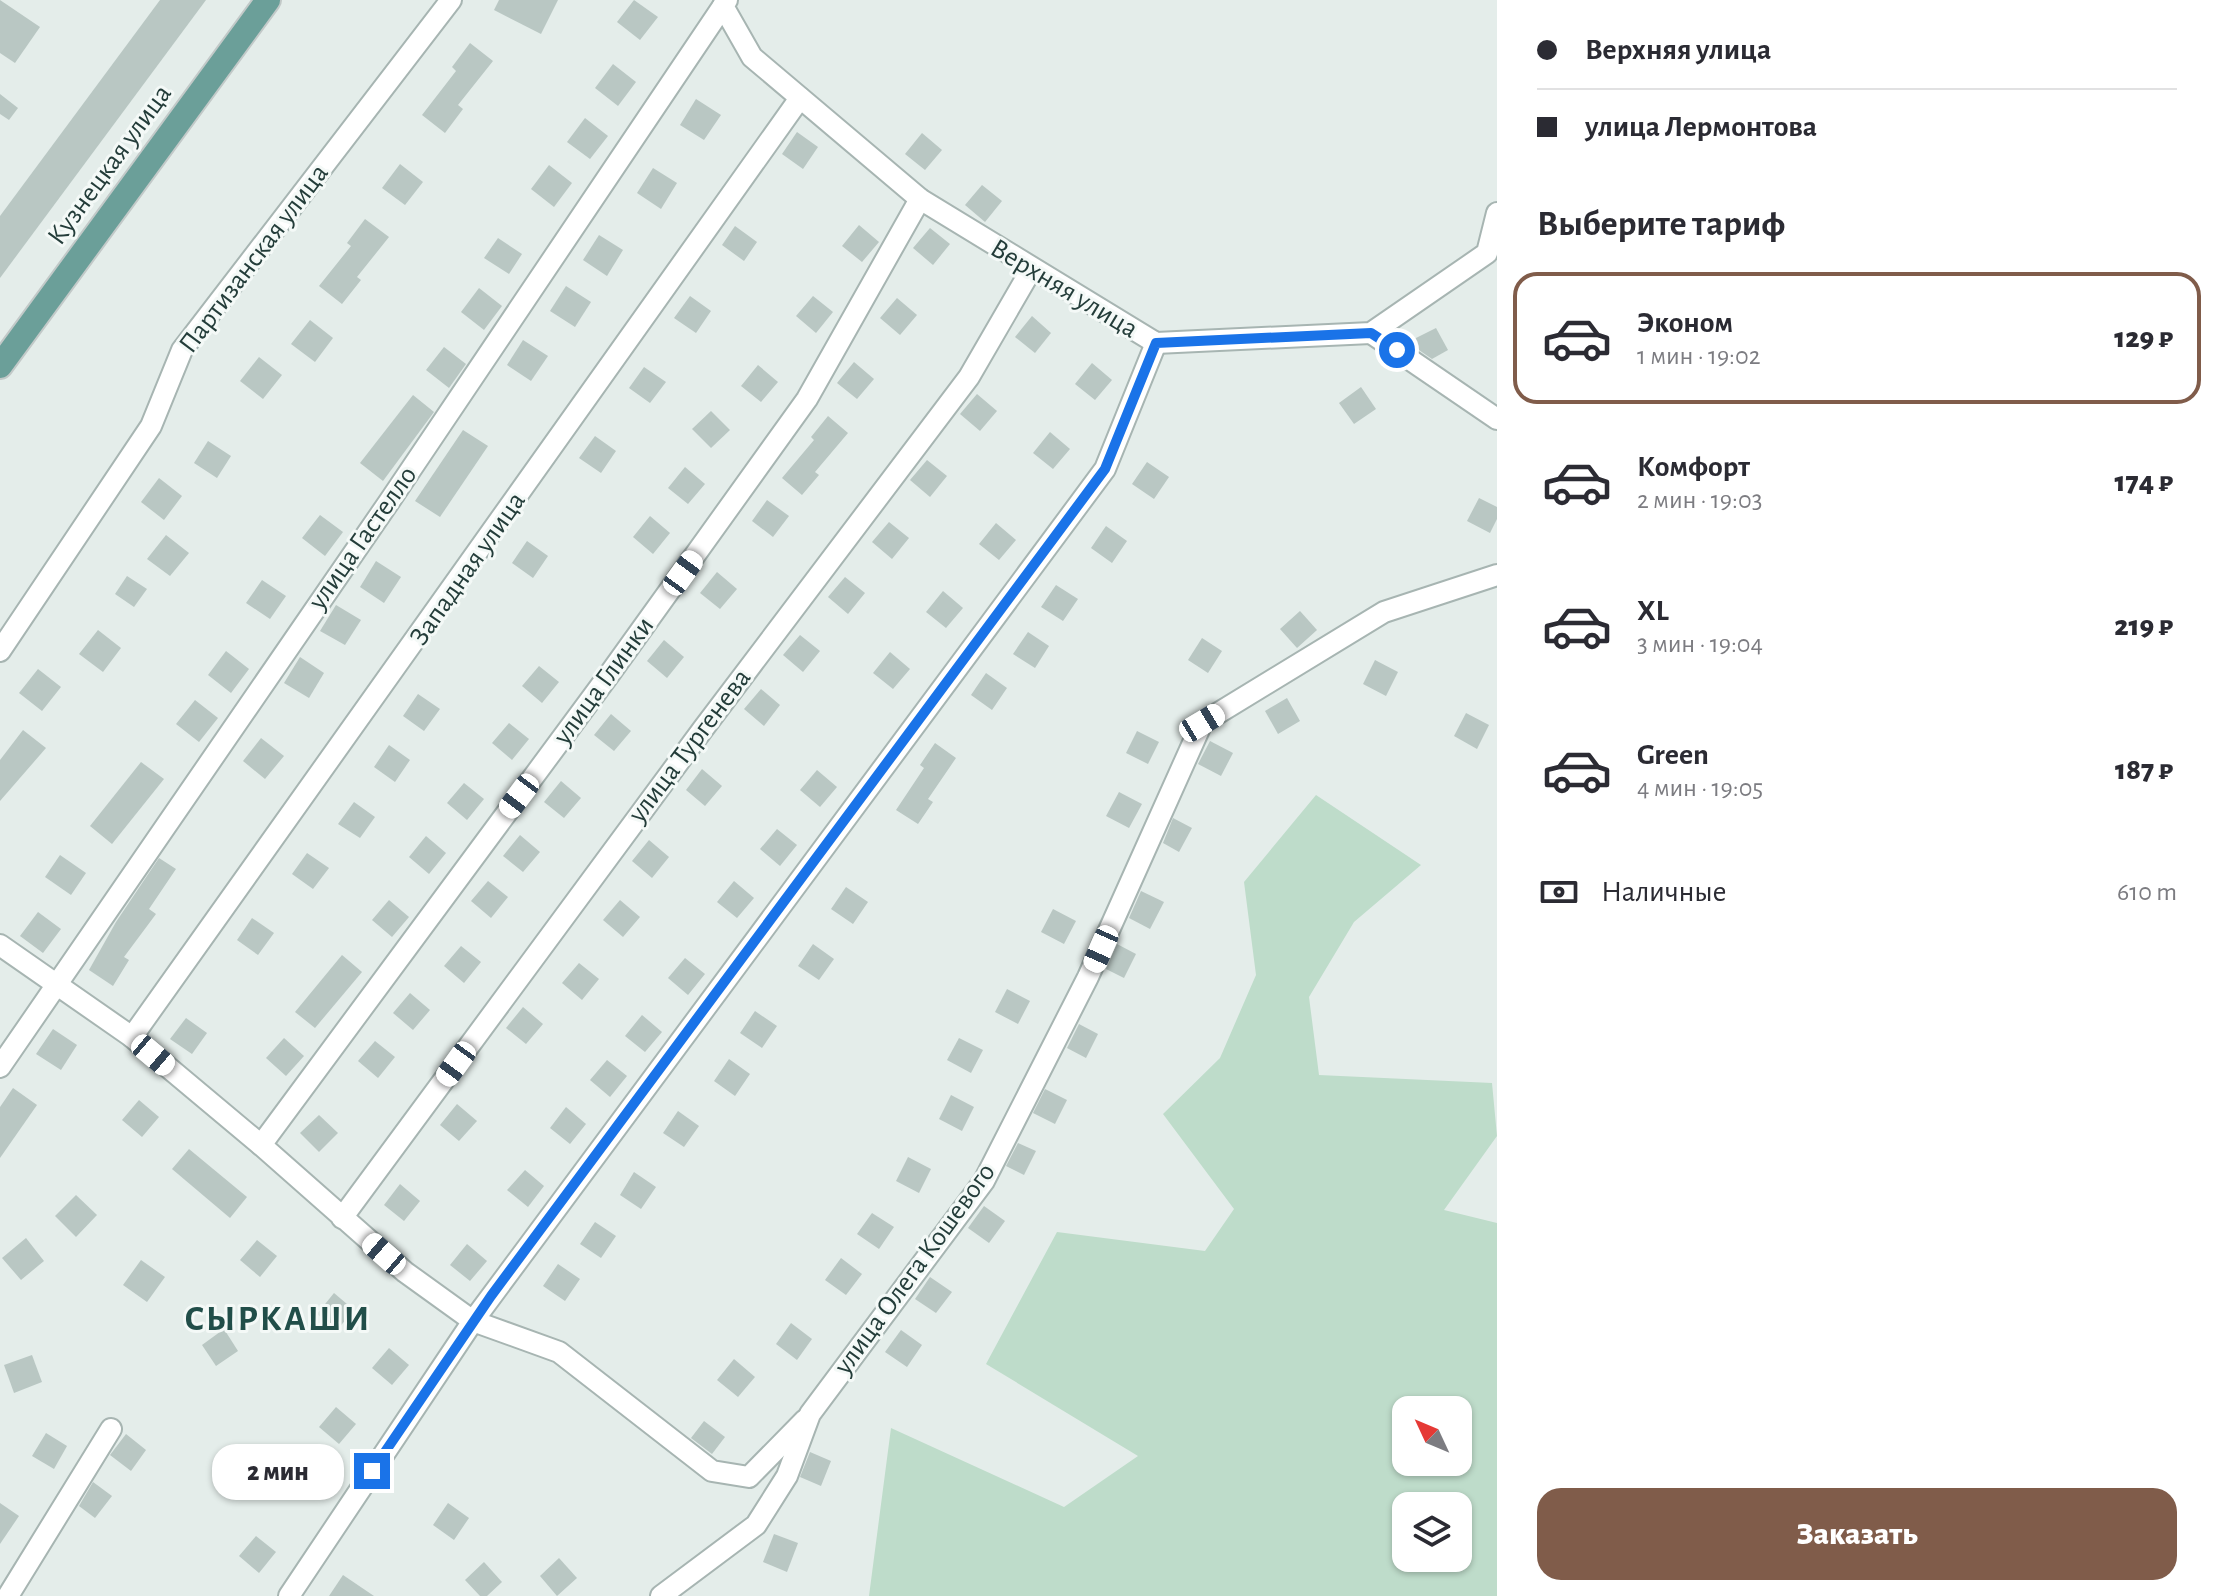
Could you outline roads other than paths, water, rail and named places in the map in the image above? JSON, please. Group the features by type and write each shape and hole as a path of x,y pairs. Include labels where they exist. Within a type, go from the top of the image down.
{"main road":[{"name":"Кузнецкая улица","path":"0,366 268,0"}],"street":[{"name":"Партизанская улица","path":"0,651 151,426 182,350 451,0"},
{"name":"Верхняя улица","path":"725,3 752,57 920,199 1031,270 1156,343 1371,333"},
{"name":"улица Гастелло","path":"0,1067 53,985 391,499 725,3"},
{"name":"Западная улица","path":"132,1037 800,98"},
{"name":"улица Глинки","path":"261,1145 611,672 807,399 920,199"},
{"path":"1497,213 1487,253 1371,333 1497,419"},
{"name":"улица Тургенева","path":"342,1218 693,742 969,377 1031,270"},
{"path":"289,1596 473,1321 1105,469 1156,343"},
{"name":"улица Олега Кошевого","path":"661,1596 756,1525 787,1476 810,1414 984,1181 1088,977 1202,723 1384,612 1497,575"},
{"path":"0,945 53,985 132,1037 405,1272 473,1321 559,1352 712,1471 749,1477 810,1414"},
{"path":"8,1596 111,1429"}],"district":[{"name":"СЫРКАШИ","path":"278,1319"}]}
